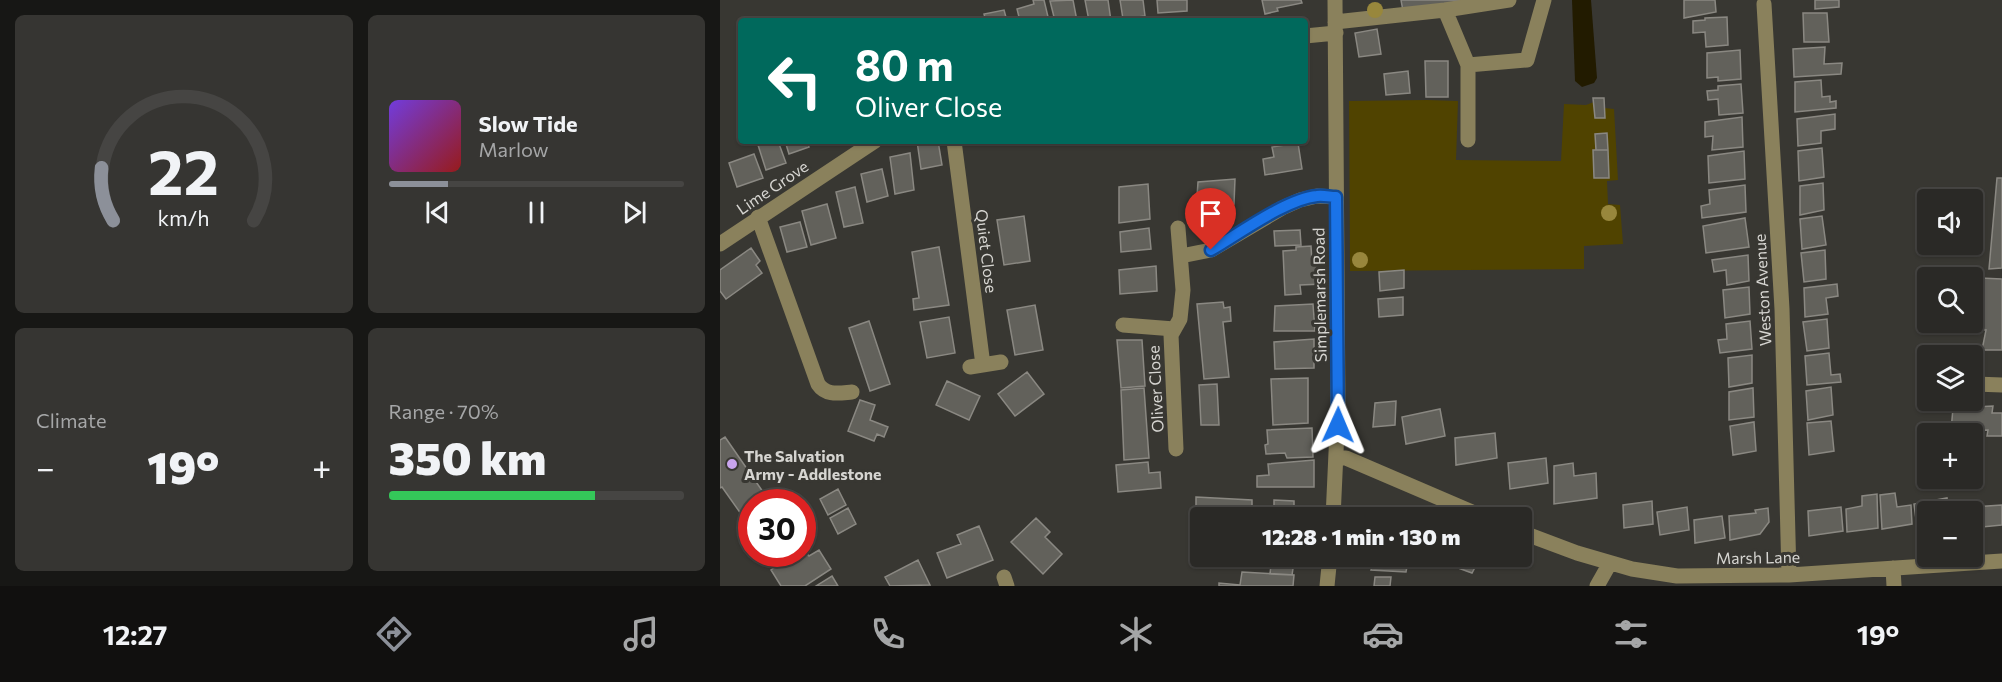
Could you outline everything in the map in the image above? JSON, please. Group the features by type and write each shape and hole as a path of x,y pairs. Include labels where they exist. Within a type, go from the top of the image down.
{"street":[{"name":"Simplemarsh Road","path":"1334,507 1338,409 1335,0"},
{"path":"1308,35 1335,28 1509,0"},
{"path":"1468,65 1527,60 1544,0"},
{"name":"Weston Avenue","path":"1764,4 1782,309 1789,575"},
{"path":"1445,10 1468,65 1468,140"},
{"name":"Lime Grove","path":"720,244 870,144"},
{"name":"Quiet Close","path":"954,144 977,366 1001,362"},
{"path":"1180,256 1211,250 1282,208 1300,200 1317,196 1336,197"},
{"path":"758,218 818,384 822,390 827,392 852,392"},
{"name":"Oliver Close","path":"1176,449 1171,335 1180,320 1183,290 1178,228"},
{"name":"Oliver Close","path":"1123,326 1174,328"},
{"path":"1983,385 2002,386"},
{"path":"1336,458 1346,459 1460,507"},
{"name":"Marsh Lane","path":"1532,536 1610,563 1654,573 1724,581 2002,561"},
{"path":"1597,586 1610,563"},
{"path":"1327,586 1329,567"},
{"path":"1893,568 1894,586"}],"shaded area":[{"path":"1572,0 1591,0 1597,78 1594,83 1582,87 1575,81"},
{"path":"1349,101 1458,101 1456,160 1561,161 1564,104 1586,105 1594,102 1595,118 1605,118 1605,108 1614,109 1618,180 1607,181 1608,204 1620,205 1623,244 1584,246 1584,269 1350,271"}],"building":[{"path":"1033,0 1044,0 1048,18 1019,18 1017,9 1034,4"},
{"path":"1073,0 1076,18 1054,18 1050,1"},
{"path":"1085,0 1108,0 1111,18 1088,18"},
{"path":"1120,0 1143,0 1145,16 1123,18"},
{"path":"1157,0 1187,0 1187,11 1158,13"},
{"path":"1262,0 1301,0 1302,3 1277,8 1278,11 1265,14"},
{"path":"1401,0 1474,0 1403,11"},
{"path":"1684,0 1715,0 1716,12 1684,18"},
{"path":"1815,0 1839,0 1839,7 1815,9"},
{"path":"1004,10 1006,18 985,18 984,14"},
{"path":"1803,13 1827,13 1829,42 1804,42"},
{"path":"1727,17 1728,45 1706,47 1705,32 1693,33 1693,21"},
{"path":"1377,29 1381,54 1359,57 1355,33"},
{"path":"1825,47 1824,64 1842,63 1841,74 1794,77 1793,49"},
{"path":"1740,50 1741,79 1718,81 1718,77 1707,78 1707,53"},
{"path":"1425,61 1448,61 1448,97 1426,97"},
{"path":"1408,71 1410,93 1386,95 1384,74"},
{"path":"1821,80 1822,97 1830,96 1830,102 1836,101 1836,108 1795,112 1795,82"},
{"path":"1741,84 1743,113 1719,115 1718,99 1708,100 1707,91 1718,90 1718,86"},
{"path":"1593,98 1604,98 1605,118 1595,118"},
{"path":"1835,114 1835,129 1821,131 1821,143 1798,146 1797,119"},
{"path":"1742,117 1743,147 1712,150 1713,136 1705,137 1705,122"},
{"path":"1607,133 1608,150 1596,150 1595,134"},
{"path":"779,144 786,163 766,170 758,145"},
{"path":"786,144 808,144 809,147 789,154"},
{"path":"917,144 938,144 942,165 921,169"},
{"path":"1298,144 1302,169 1265,175 1263,159 1274,157 1272,147"},
{"path":"1822,148 1824,177 1799,181 1798,151"},
{"path":"1593,150 1608,150 1609,178 1594,178"},
{"path":"1744,151 1745,179 1709,183 1708,156"},
{"path":"910,153 914,190 895,194 890,157"},
{"path":"754,154 763,178 737,187 729,163"},
{"path":"882,169 888,196 867,202 861,174"},
{"path":"1997,178 2002,178 2002,268 1989,269"},
{"path":"1235,179 1234,204 1217,206 1217,210 1196,212 1198,182"},
{"path":"1823,183 1824,210 1800,215 1800,186"},
{"path":"1148,184 1150,219 1119,223 1119,187"},
{"path":"1745,185 1746,212 1702,218 1701,206 1710,204 1709,190"},
{"path":"855,187 863,223 844,227 836,192"},
{"path":"827,204 836,238 811,245 802,211"},
{"path":"1024,216 1030,261 1004,265 997,220"},
{"path":"1822,216 1826,245 1802,249 1800,219"},
{"path":"1745,218 1749,247 1706,253 1703,226"},
{"path":"800,222 807,247 787,252 780,227"},
{"path":"1149,228 1151,249 1121,252 1120,232"},
{"path":"1300,230 1301,245 1275,246 1274,231"},
{"path":"1311,246 1312,262 1321,261 1323,284 1300,285 1301,294 1285,295 1283,251"},
{"path":"939,247 949,305 914,310 913,299 919,298 912,252"},
{"path":"751,248 760,261 756,265 762,273 726,299 720,291 720,270"},
{"path":"1825,250 1826,279 1804,282 1801,253"},
{"path":"1748,255 1749,281 1727,285 1726,270 1714,272 1712,260"},
{"path":"1156,266 1157,291 1120,294 1119,270"},
{"path":"1404,270 1404,288 1380,291 1379,272"},
{"path":"1983,278 2002,279 2002,350 1983,350 1986,330 1983,330"},
{"path":"1837,284 1838,296 1826,298 1828,314 1805,317 1804,288"},
{"path":"1749,287 1750,314 1725,318 1723,290"},
{"path":"1403,297 1403,315 1379,317 1378,299"},
{"path":"1223,302 1224,308 1230,307 1231,321 1223,322 1229,377 1204,379 1197,304"},
{"path":"1313,304 1315,331 1274,331 1275,306"},
{"path":"1035,305 1043,350 1015,355 1007,310"},
{"path":"949,317 955,353 927,358 920,322"},
{"path":"1827,319 1829,348 1807,351 1803,322"},
{"path":"869,321 890,384 870,391 849,328"},
{"path":"1750,321 1752,349 1720,353 1718,340 1727,339 1726,324"},
{"path":"1314,339 1314,368 1275,369 1274,342"},
{"path":"1117,340 1142,340 1145,386 1121,388"},
{"path":"1829,353 1831,375 1840,374 1841,382 1807,385 1805,356"},
{"path":"1752,355 1752,383 1729,387 1728,358"},
{"path":"1027,372 1044,394 1015,416 998,394"},
{"path":"1308,378 1308,423 1273,425 1271,379"},
{"path":"947,381 980,396 969,420 936,405"},
{"path":"1217,384 1219,425 1201,425 1199,385"},
{"path":"1831,387 1833,415 1808,420 1806,391"},
{"path":"1144,388 1149,458 1124,460 1121,390"},
{"path":"1753,388 1754,417 1729,420 1729,392"},
{"path":"860,400 875,405 870,420 888,427 884,437 877,434 874,441 848,431"},
{"path":"1396,401 1395,425 1373,427 1375,403"},
{"path":"1983,406 1993,406 1992,413 2002,413 2002,436 1987,436 1988,430 1983,430 1983,423 1952,423 1953,411 1983,411"},
{"path":"1440,409 1445,436 1406,444 1402,417"},
{"path":"1831,421 1834,451 1809,455 1807,423"},
{"path":"1754,422 1756,451 1733,455 1730,426"},
{"path":"1312,428 1313,457 1287,458 1285,453 1266,454 1267,430"},
{"path":"1495,433 1497,458 1456,465 1455,438"},
{"name":"The Salvation Army - Addlestone","path":"725,437 761,489 738,489 738,510 722,487 720,488 720,440"},
{"path":"1546,458 1548,483 1510,489 1508,463"},
{"path":"1314,460 1314,487 1257,487 1257,476 1269,475 1268,464"},
{"path":"1148,462 1149,473 1160,472 1161,488 1118,492 1116,465"},
{"path":"1573,463 1574,476 1596,473 1597,498 1554,504 1554,466"},
{"path":"838,489 846,505 828,515 820,499"},
{"path":"1895,493 1897,507 1911,505 1912,524 1882,529 1880,495"},
{"path":"1877,494 1878,528 1847,532 1846,509 1862,506 1862,496"},
{"path":"1196,497 1252,500 1252,507 1196,507"},
{"path":"1947,498 1947,501 1930,501"},
{"path":"1274,500 1294,501 1294,507 1274,507"},
{"path":"1652,501 1653,524 1624,528 1623,505"},
{"path":"1917,503 1917,527 1914,504"},
{"path":"2002,505 2002,525 1983,527 1983,506"},
{"path":"1687,507 1689,530 1660,535 1657,512"},
{"path":"1841,507 1843,531 1809,536 1808,511"},
{"path":"848,508 856,524 838,534 830,518"},
{"path":"1768,508 1769,522 1760,534 1730,540 1729,516 1756,513 1755,510"},
{"path":"1722,516 1725,538 1695,543 1694,520"},
{"path":"1036,518 1050,532 1045,537 1062,554 1043,574 1011,542"},
{"path":"979,526 993,560 947,578 937,553 961,544 957,535"},
{"path":"819,550 831,569 805,586 781,586 771,570 775,567 816,567 816,552"},
{"path":"918,560 930,585 890,586 885,577"},
{"path":"1271,567 1293,567 1292,575 1270,574"},
{"path":"1372,567 1407,567 1406,572 1371,570"},
{"path":"1456,567 1475,567 1472,573"},
{"path":"1242,572 1294,575 1293,586 1219,586 1219,583 1240,585"},
{"path":"832,576 838,586 816,586"},
{"path":"1375,577 1391,577 1390,586 1374,586"}],"place":[{"name":"The Salvation Army - Addlestone","path":"732,464"}],"route":[{"path":"1211,250 1282,208 1300,200 1317,196 1336,197 1338,425"}]}
